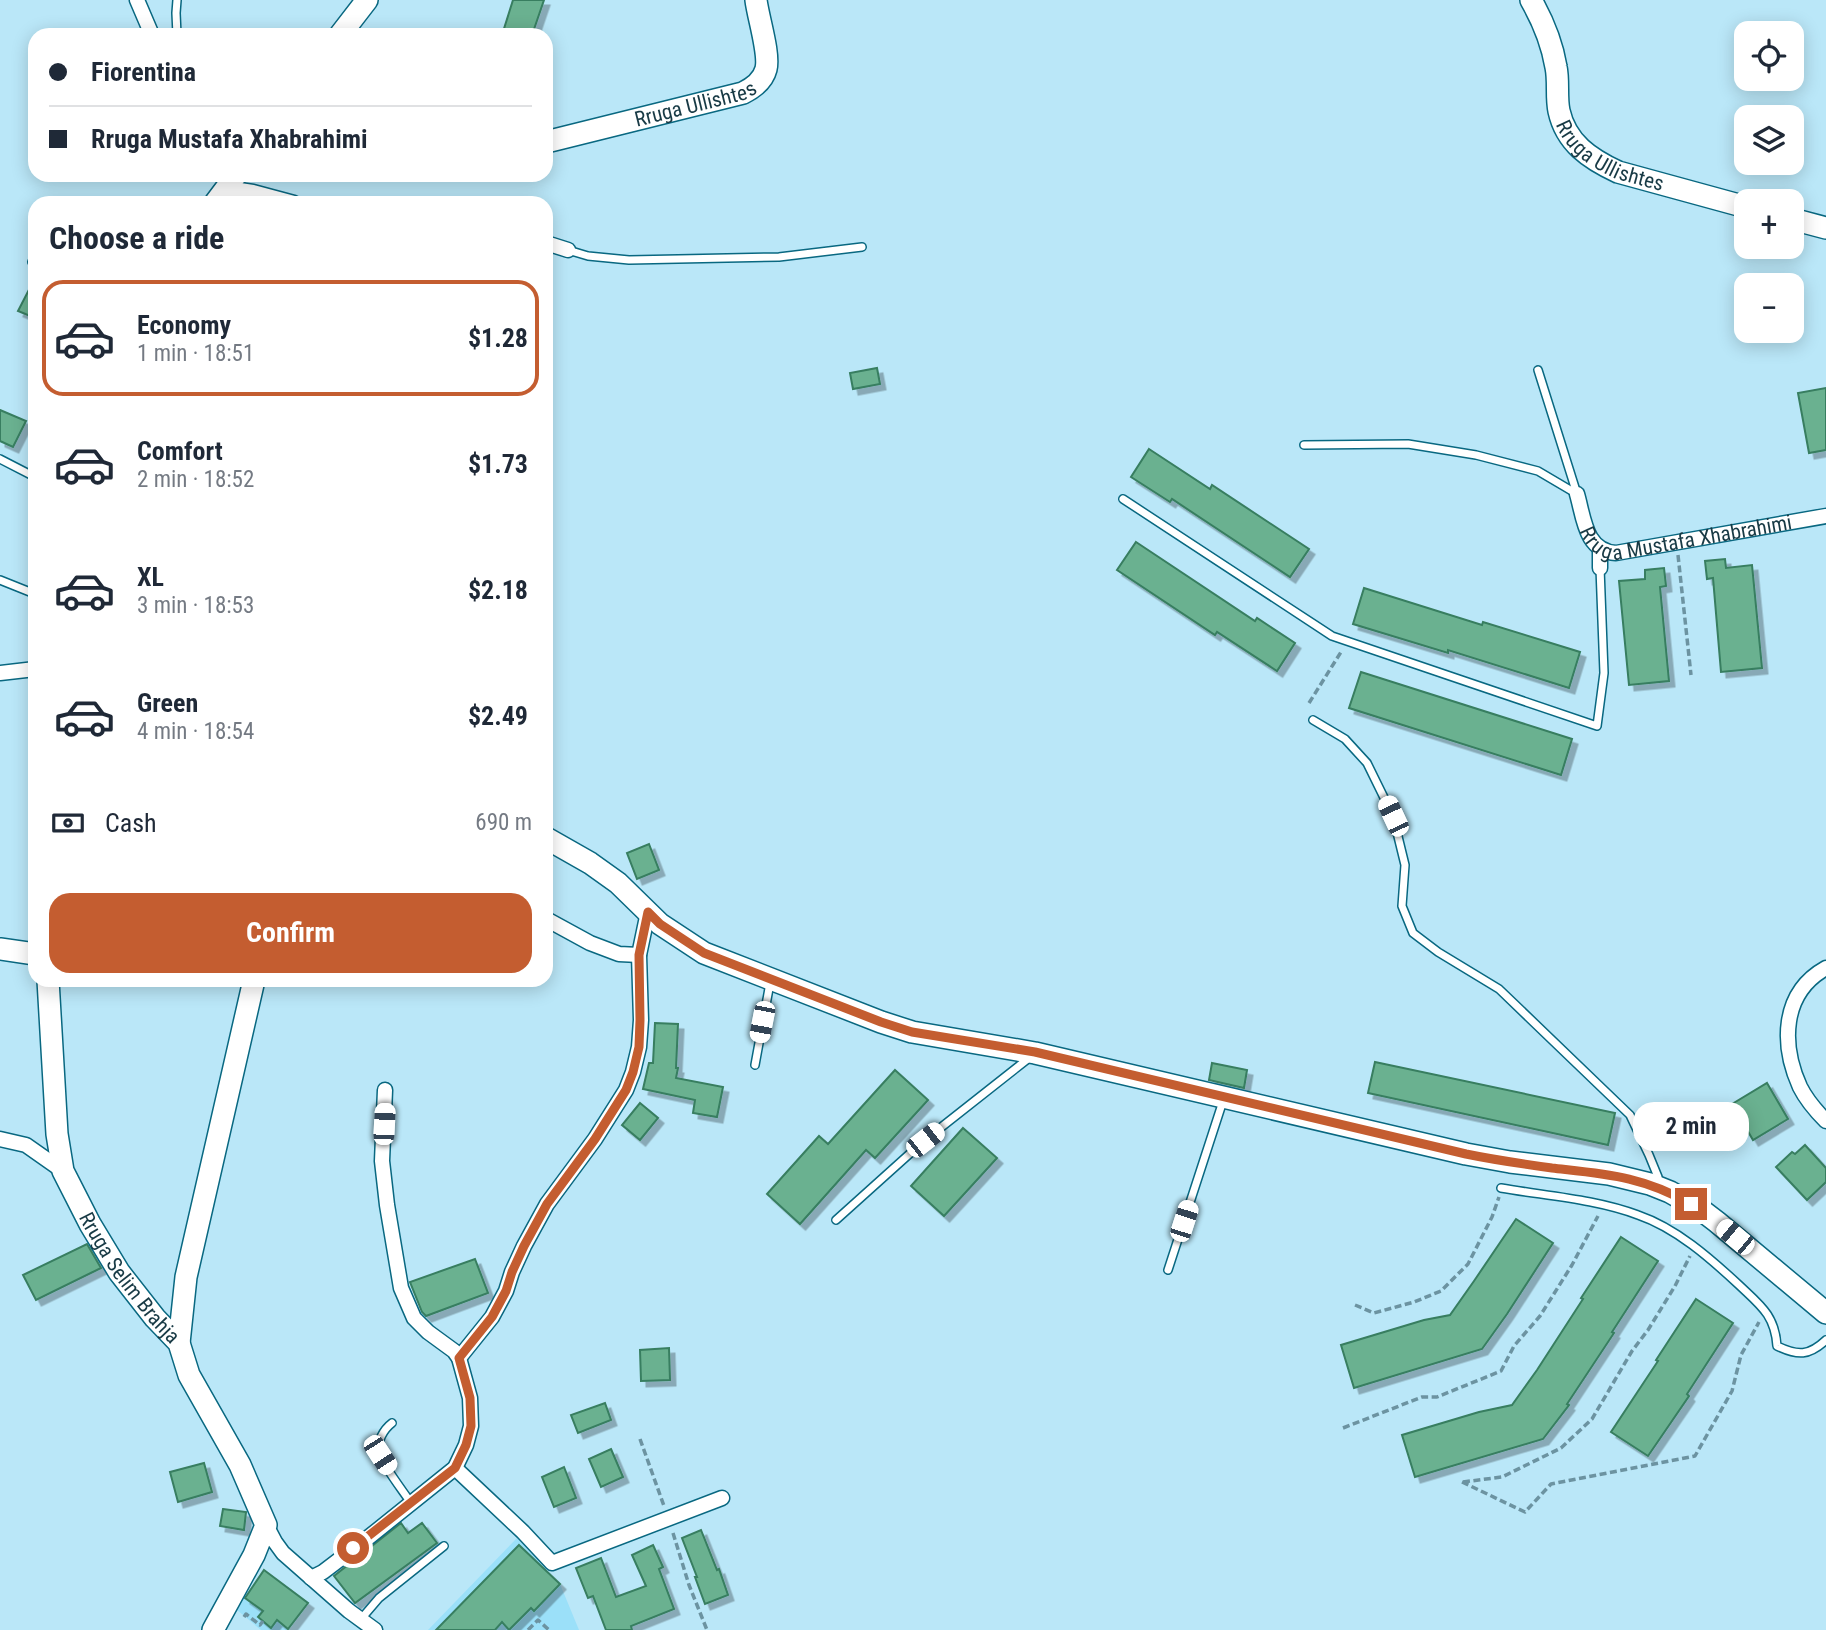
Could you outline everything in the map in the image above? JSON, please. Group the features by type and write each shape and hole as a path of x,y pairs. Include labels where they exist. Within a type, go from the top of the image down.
{"street":[{"path":"136,0 149,28"},
{"path":"345,28 367,0"},
{"name":"Rruga Ullishtes","path":"553,140 754,88 766,69 756,0"},
{"name":"Rruga Ullishtes","path":"1531,0 1550,41 1557,70 1559,110 1566,131 1578,148 1597,163 1618,172 1734,204"},
{"path":"226,189 268,196"},
{"path":"1804,222 1826,228"},
{"path":"553,245 568,250"},
{"name":"Rruga Mustafa Xhabrahimi","path":"1577,494 1590,537 1594,544 1607,552 1826,516"},
{"path":"1600,549 1600,568"},
{"path":"0,673 28,670"},
{"path":"553,842 618,883 660,924 704,953 912,1032 1035,1052 1466,1154 1521,1164 1609,1174 1659,1187 1708,1215 1826,1313"},
{"path":"459,1358 492,1317 524,1246 547,1204 595,1139 626,1090 639,1047 639,955 648,912"},
{"path":"553,923 590,943 619,954 639,955"},
{"path":"0,948 28,953"},
{"path":"1826,968 1818,972 1800,990 1788,1019 1788,1054 1801,1089 1826,1121"},
{"name":"Rruga Selim Brahja","path":"48,987 57,1133 63,1171 119,1272 155,1318 179,1343 189,1376 240,1465 266,1525"},
{"path":"179,1343 186,1276 252,987"},
{"path":"311,1578 323,1572 455,1468 471,1426 470,1398 459,1358 414,1318 401,1288 382,1161 385,1090"},
{"path":"0,1139 26,1146 63,1171"},
{"path":"455,1468 552,1563 722,1498"},
{"path":"266,1525 283,1553 349,1612 376,1630"},
{"path":"213,1630 254,1555 266,1525"}],"lane":[{"path":"177,0 177,28"},
{"path":"568,250 588,256 629,260 779,257 862,247"},
{"path":"1538,370 1577,494"},
{"path":"1304,445 1408,444 1476,455 1538,471 1577,494"},
{"path":"0,459 28,473"},
{"path":"1123,499 1332,636 1597,726 1604,673 1600,568"},
{"path":"0,580 28,591"},
{"path":"1313,720 1345,738 1367,763 1393,816 1405,865 1402,906 1413,933 1499,989 1630,1115 1649,1155 1659,1187"},
{"path":"755,1065 771,979"},
{"path":"836,1220 925,1140 1035,1052"},
{"path":"1168,1270 1224,1097"},
{"path":"1502,1188 1604,1205 1659,1224 1679,1235 1767,1311 1774,1324 1777,1346 1799,1354 1812,1351 1826,1340"},
{"path":"392,1423 383,1434 379,1445 380,1455 411,1503"},
{"path":"360,1619 379,1598 444,1546"}],"path":[{"path":"1678,556 1691,675"},
{"path":"1309,703 1347,642"},
{"path":"1354,1305 1374,1313 1441,1291 1468,1264 1492,1217 1502,1188"},
{"path":"1343,1428 1422,1397 1437,1397 1501,1371 1514,1346 1540,1317 1604,1205"},
{"path":"1694,1248 1675,1286 1592,1419 1561,1448 1502,1477 1462,1482 1525,1512 1552,1484 1695,1456 1732,1391 1741,1355 1755,1327 1767,1311"},
{"path":"244,1617 246,1614 260,1625 263,1621"},
{"path":"528,1630 538,1620 549,1630"}],"shaded area":[{"path":"517,1538 560,1584 579,1630 428,1630"},
{"path":"264,1570 308,1603 288,1630 261,1630 237,1610"}],"building":[{"path":"513,0 544,0 534,28 504,28"},
{"path":"28,292 28,315 18,311"},
{"path":"877,368 880,384 853,389 850,373"},
{"path":"1826,388 1826,450 1809,453 1798,393"},
{"path":"0,410 26,421 13,447 0,441"},
{"path":"1149,449 1210,489 1212,485 1309,549 1290,577 1172,499 1170,502 1131,477"},
{"path":"1136,542 1255,621 1257,618 1295,643 1277,671 1217,632 1215,635 1117,570"},
{"path":"1725,559 1726,568 1752,565 1762,668 1721,672 1713,578 1707,579 1705,561"},
{"path":"1664,568 1666,586 1660,587 1669,681 1629,685 1619,581 1645,579 1645,570"},
{"path":"1364,588 1580,652 1569,688 1353,624"},
{"path":"1361,672 1572,739 1561,775 1349,708"},
{"path":"649,844 659,870 637,879 627,853"},
{"path":"655,1023 678,1024 676,1078 723,1087 717,1117 693,1113 695,1100 643,1089 649,1063 653,1063"},
{"path":"1375,1062 1615,1113 1608,1145 1368,1093"},
{"path":"1212,1063 1247,1070 1244,1088 1209,1080"},
{"path":"895,1070 928,1100 875,1158 866,1150 800,1224 767,1194 819,1136 828,1144"},
{"path":"1767,1083 1788,1119 1753,1140 1732,1104"},
{"path":"640,1103 658,1118 640,1140 622,1125"},
{"path":"963,1128 997,1158 944,1216 911,1186"},
{"path":"1805,1145 1826,1168 1826,1182 1807,1200 1776,1167 1792,1152 1795,1154"},
{"path":"1516,1219 1553,1243 1482,1349 1354,1388 1341,1345 1450,1315"},
{"path":"1621,1237 1658,1261 1567,1404 1569,1405 1543,1439 1415,1477 1402,1435 1512,1405"},
{"path":"87,1244 101,1268 36,1300 23,1275"},
{"path":"475,1259 488,1293 426,1316 410,1282"},
{"path":"1696,1299 1733,1323 1687,1394 1689,1396 1648,1456 1611,1432"},
{"path":"669,1348 670,1380 641,1381 640,1350"},
{"path":"605,1403 611,1420 578,1433 571,1415"},
{"path":"611,1449 623,1477 601,1487 589,1459"},
{"path":"204,1463 212,1492 178,1502 170,1472"},
{"path":"564,1467 576,1498 554,1507 542,1477"},
{"path":"223,1509 246,1512 244,1530 220,1526"},
{"path":"401,1523 408,1533 422,1523 437,1543 355,1603 334,1576"},
{"path":"701,1530 728,1595 705,1604 682,1538"},
{"path":"519,1545 560,1584 534,1611 531,1608 509,1630 502,1622 495,1630 436,1630"},
{"path":"653,1545 663,1567 659,1569 674,1609 631,1626 632,1630 606,1630 593,1596 588,1598 576,1568 601,1558 616,1597 646,1586 632,1555"},
{"path":"264,1570 308,1603 288,1629 277,1620 271,1628 258,1617 263,1611 245,1598"}],"route":[{"path":"353,1548 455,1468 466,1445 471,1426 470,1398 459,1358 492,1317 524,1246 547,1204 595,1139 626,1090 633,1072 639,1047 639,955 648,912 660,924 704,953 912,1032 1035,1052 1466,1154 1630,1178 1670,1192 1691,1204"}]}
